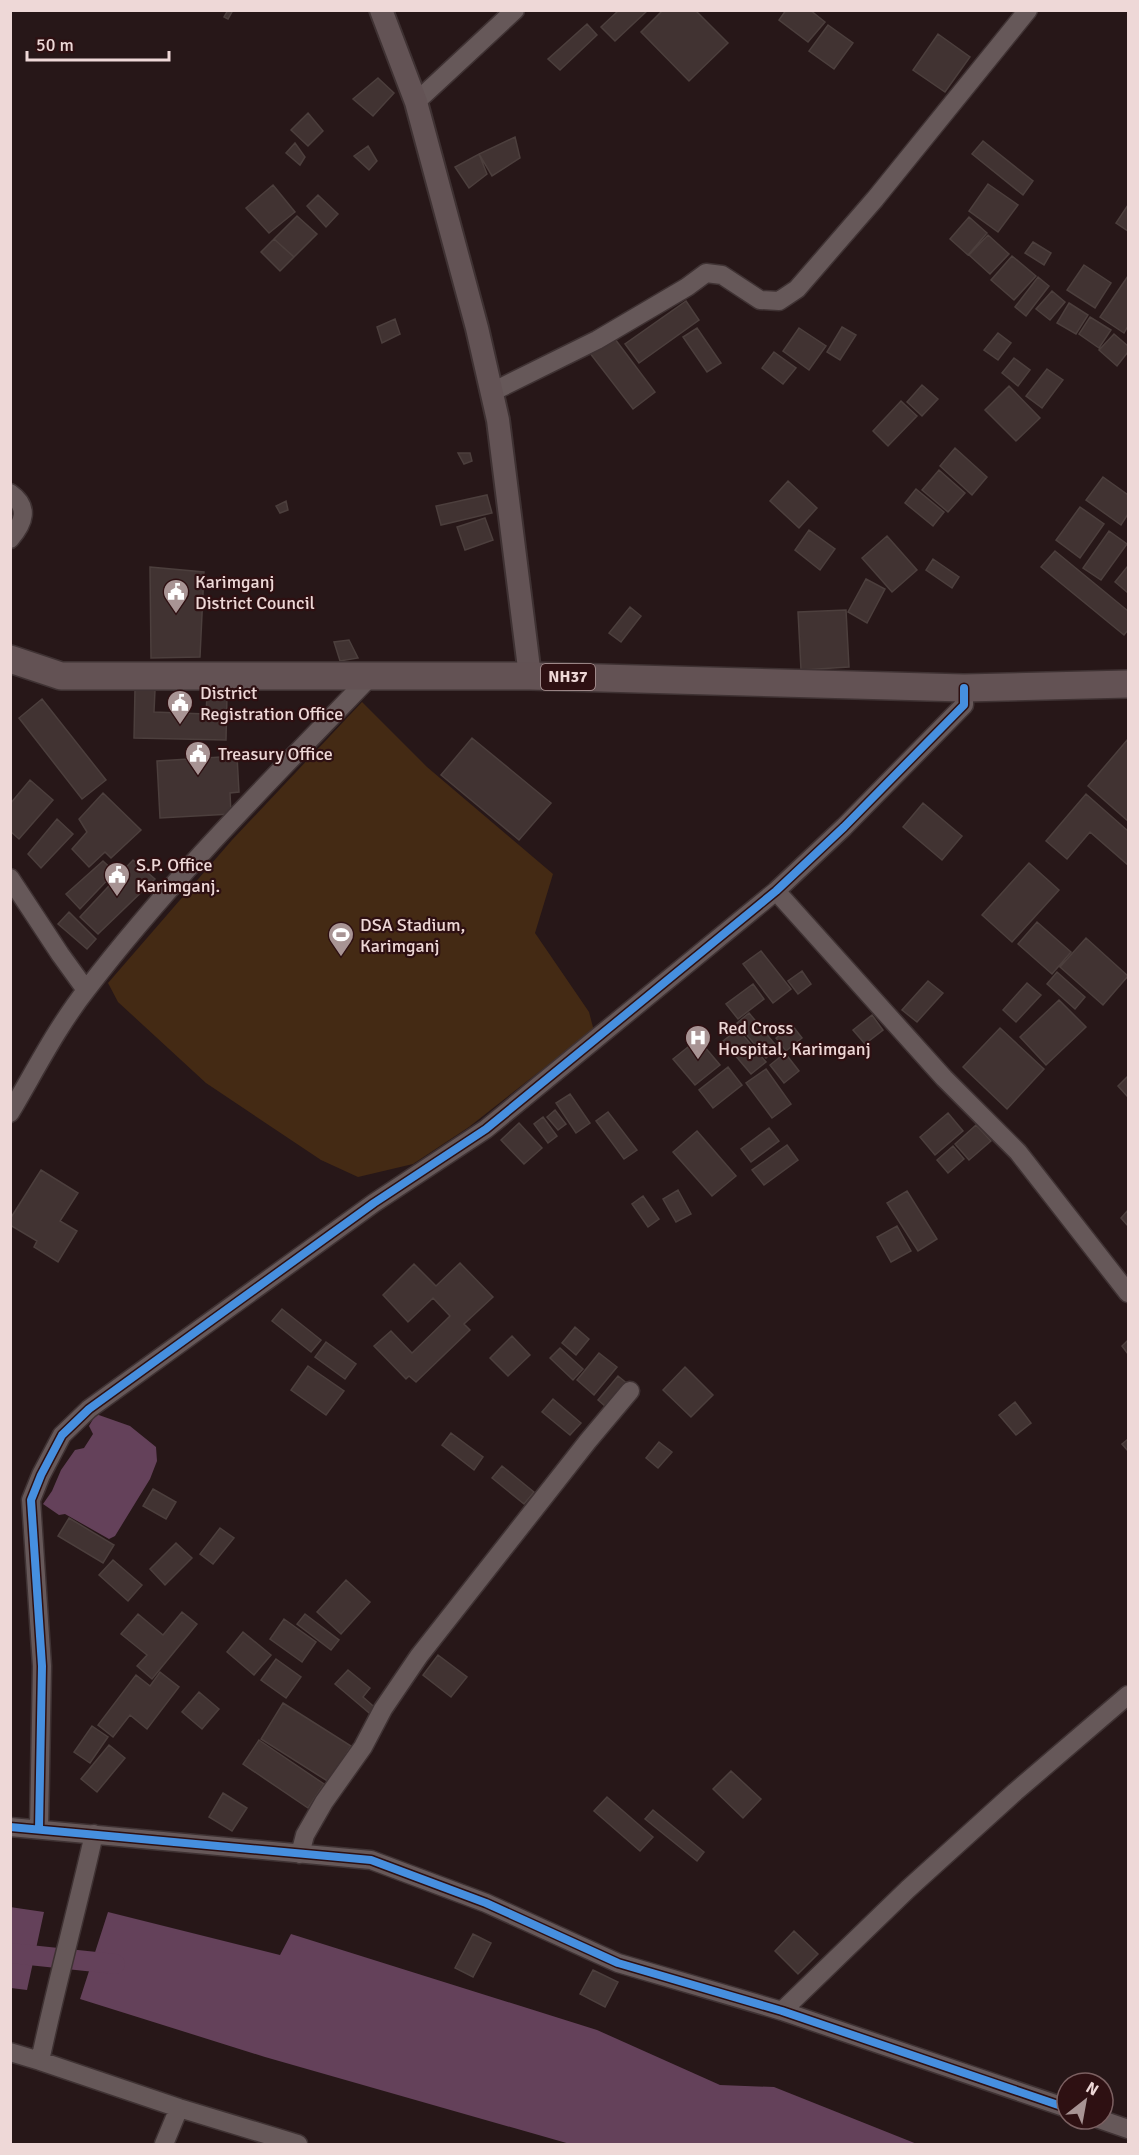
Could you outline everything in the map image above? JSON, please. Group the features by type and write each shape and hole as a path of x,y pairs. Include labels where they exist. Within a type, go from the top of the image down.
{"highway":[{"name":"NH37","path":"10,659 61,676 530,676 964,688 1128,684"}],"main road":[{"path":"381,10 416,102 492,392 498,420 530,676"}],"street":[{"path":"416,102 515,10"},
{"path":"492,392 597,340 687,287 706,273 722,275 760,300 779,301 797,289 875,199 1029,10"},
{"path":"10,493 17,498 24,515 20,527 10,539"},
{"path":"10,1113 48,1048 86,990 186,869 371,676"},
{"path":"39,1828 42,1666 31,1500 62,1435 90,1409 374,1203 486,1129 776,891 844,827 964,705 964,688"},
{"path":"10,878 86,990"},
{"path":"776,891 944,1078 1018,1152 1128,1293"},
{"path":"300,1854 305,1836 324,1802 363,1747 383,1709 419,1656 630,1391"},
{"path":"782,2011 908,1889 1015,1792 1128,1695"},
{"path":"10,1827 371,1860 486,1904 618,1963 782,2011 1055,2104"},
{"path":"40,2061 94,1834"},
{"path":"10,2052 298,2145"},
{"path":"164,2145 179,2108"}],"shaded area":[{"name":"DSA Stadium, Karimganj","path":"362,702 427,767 553,874 535,933 589,1012 594,1031 469,1127 413,1164 358,1177 321,1160 206,1083 118,1002 108,983 232,840"},
{"path":"96,1414 130,1426 156,1447 157,1461 150,1479 115,1536 109,1539 65,1514 59,1515 43,1504 52,1491 61,1470 75,1450 84,1448 93,1434 89,1426"},
{"path":"10,1907 44,1912 27,1990 11,1988"},
{"path":"108,1912 280,1955 291,1934 597,2030 720,2085 774,2087 917,2144 570,2144 265,2057 80,1999"}],"building":[{"path":"228,10 233,10 228,19 224,17"},
{"path":"619,10 648,10 615,41 601,27"},
{"path":"663,10 695,10 728,43 689,81 641,32"},
{"path":"786,10 810,10 825,22 808,42 779,20"},
{"path":"587,24 597,35 560,70 548,59"},
{"path":"828,25 853,43 834,69 809,51"},
{"path":"938,34 970,57 945,92 913,70"},
{"path":"378,78 394,93 373,116 353,99"},
{"path":"308,113 323,131 308,146 291,130"},
{"path":"515,137 520,158 492,176 479,154"},
{"path":"983,141 1033,181 1023,195 972,154"},
{"path":"295,143 305,157 300,165 286,153"},
{"path":"368,146 377,161 369,170 354,156"},
{"path":"479,154 487,174 469,188 455,167"},
{"path":"988,184 1018,205 998,232 969,211"},
{"path":"273,185 295,212 269,233 246,208"},
{"path":"318,195 338,214 326,227 307,206"},
{"path":"1128,205 1128,231 1116,223"},
{"path":"297,216 317,234 294,257 274,239"},
{"path":"969,217 987,233 968,255 950,239"},
{"path":"988,235 1009,254 990,274 969,255"},
{"path":"274,239 294,257 280,271 261,252"},
{"path":"1033,242 1051,253 1044,265 1025,253"},
{"path":"1012,256 1036,276 1014,300 991,280"},
{"path":"1084,265 1111,283 1095,308 1067,290"},
{"path":"1128,276 1128,326 1124,333 1100,317"},
{"path":"1038,277 1049,286 1026,316 1015,307"},
{"path":"1052,291 1065,302 1050,320 1036,309"},
{"path":"686,301 699,320 639,363 625,344"},
{"path":"1069,303 1088,315 1076,334 1057,323"},
{"path":"1090,317 1111,330 1099,348 1079,334"},
{"path":"395,319 400,334 382,343 377,327"},
{"path":"842,327 856,335 840,360 827,352"},
{"path":"697,328 721,363 707,372 683,337"},
{"path":"799,328 826,346 809,370 783,351"},
{"path":"998,333 1011,343 998,360 984,350"},
{"path":"1114,334 1128,346 1128,352 1117,366 1099,350"},
{"path":"612,335 655,392 633,409 589,352"},
{"path":"774,352 796,368 783,384 762,368"},
{"path":"1014,358 1030,370 1018,386 1002,373"},
{"path":"1047,369 1063,380 1042,408 1026,396"},
{"path":"922,385 938,399 922,416 907,402"},
{"path":"1009,386 1040,418 1016,441 985,410"},
{"path":"901,401 917,416 888,446 873,431"},
{"path":"955,448 987,477 972,495 940,466"},
{"path":"458,453 470,453 472,461 464,464"},
{"path":"939,470 965,493 948,512 922,490"},
{"path":"1103,477 1128,495 1128,514 1121,525 1086,500"},
{"path":"788,481 817,508 799,528 770,501"},
{"path":"916,489 944,512 933,526 905,503"},
{"path":"487,495 492,513 441,525 436,506"},
{"path":"286,501 288,510 280,513 276,506"},
{"path":"1080,507 1104,524 1080,558 1056,540"},
{"path":"485,518 493,540 465,550 457,527"},
{"path":"809,530 835,549 820,570 795,550"},
{"path":"1109,531 1127,544 1101,580 1083,568"},
{"path":"887,536 917,570 892,592 862,558"},
{"path":"1055,551 1128,611 1128,630 1124,635 1041,567"},
{"path":"933,559 959,577 952,588 926,570"},
{"name":"Karimganj District Council","path":"150,567 204,572 200,657 151,658"},
{"path":"1128,568 1128,593 1115,582"},
{"path":"866,579 885,589 867,623 848,612"},
{"path":"630,607 641,616 621,642 609,633"},
{"path":"846,610 849,667 801,670 798,612"},
{"path":"349,640 358,658 340,661 334,642"},
{"name":"District Registration Office","path":"135,689 155,690 154,712 206,714 207,695 227,696 226,740 134,738"},
{"path":"42,699 106,780 82,799 19,718"},
{"path":"472,738 551,803 519,840 441,775"},
{"path":"1128,739 1128,821 1088,786"},
{"name":"Treasury Office","path":"237,756 239,792 230,793 231,814 160,818 157,761"},
{"path":"30,780 53,800 19,839 10,831 10,804"},
{"path":"103,793 141,830 111,858 105,852 89,867 72,849 87,832 79,819"},
{"path":"1086,794 1128,831 1128,865 1090,832 1067,859 1046,841"},
{"path":"923,803 962,836 942,860 903,827"},
{"path":"57,819 73,834 41,868 28,854"},
{"name":"S.P. Office Karimganj.","path":"133,860 155,879 98,934 80,917"},
{"path":"103,861 115,872 80,909 66,894"},
{"path":"1029,863 1059,890 1012,942 982,915"},
{"path":"69,912 96,939 87,949 58,924"},
{"path":"1037,922 1071,952 1052,974 1018,944"},
{"path":"1086,938 1128,976 1103,1005 1060,967"},
{"path":"761,951 791,989 773,1003 743,964"},
{"path":"802,971 811,984 798,994 788,981"},
{"path":"1057,972 1085,997 1075,1009 1047,984"},
{"path":"928,981 943,993 917,1022 902,1010"},
{"path":"1027,983 1041,995 1016,1022 1003,1010"},
{"path":"753,984 764,999 738,1019 726,1004"},
{"path":"1059,1000 1086,1027 1046,1065 1020,1037"},
{"path":"749,1013 778,1048 766,1058 737,1023"},
{"path":"872,1015 883,1030 865,1044 853,1030"},
{"path":"792,1025 802,1038 786,1051 776,1038"},
{"path":"1000,1028 1044,1069 1007,1109 963,1067"},
{"path":"738,1029 766,1062 751,1074 723,1041"},
{"path":"698,1039 720,1065 695,1085 673,1059"},
{"path":"785,1053 799,1071 784,1083 770,1065"},
{"path":"728,1067 742,1085 713,1108 699,1090"},
{"path":"766,1069 791,1104 772,1118 746,1083"},
{"path":"1128,1076 1128,1097 1118,1086"},
{"path":"570,1094 590,1123 576,1133 556,1103"},
{"path":"555,1110 566,1124 558,1130 547,1117"},
{"path":"608,1112 637,1150 624,1159 596,1121"},
{"path":"948,1113 963,1131 935,1155 920,1137"},
{"path":"543,1117 557,1136 548,1143 534,1124"},
{"path":"519,1123 542,1148 524,1164 501,1140"},
{"path":"976,1125 991,1141 969,1160 955,1144"},
{"path":"769,1128 779,1141 751,1162 741,1149"},
{"path":"697,1131 736,1176 712,1196 673,1152"},
{"path":"787,1145 798,1160 764,1185 752,1170"},
{"path":"953,1146 964,1159 948,1173 937,1160"},
{"path":"41,1170 78,1193 60,1221 77,1231 58,1262 34,1247 37,1241 10,1225 10,1219"},
{"path":"678,1190 691,1214 676,1222 663,1199"},
{"path":"907,1191 937,1239 918,1251 887,1203"},
{"path":"643,1196 659,1219 648,1227 632,1204"},
{"path":"1128,1210 1128,1226 1121,1218"},
{"path":"897,1226 911,1251 891,1262 877,1237"},
{"path":"460,1263 493,1297 464,1324 470,1330 416,1382 409,1376 406,1379 374,1346 391,1331 412,1353 450,1316 433,1298 408,1322 383,1295 414,1264 436,1286"},
{"path":"282,1309 321,1340 311,1352 272,1321"},
{"path":"575,1327 589,1339 576,1355 562,1343"},
{"path":"512,1336 530,1355 508,1376 490,1358"},
{"path":"1128,1340 1128,1354 1122,1346"},
{"path":"326,1342 356,1364 345,1379 315,1357"},
{"path":"560,1348 583,1369 573,1380 550,1358"},
{"path":"599,1353 617,1367 594,1395 577,1380"},
{"path":"308,1366 344,1391 326,1415 291,1390"},
{"path":"685,1367 713,1395 691,1417 663,1390"},
{"path":"618,1376 634,1389 614,1414 598,1400"},
{"path":"553,1399 581,1423 570,1435 542,1412"},
{"path":"1015,1402 1031,1423 1016,1435 999,1415"},
{"path":"451,1433 483,1457 474,1470 442,1445"},
{"path":"1128,1439 1128,1451 1122,1444"},
{"path":"659,1442 672,1452 658,1468 646,1458"},
{"path":"502,1466 534,1492 524,1504 492,1478"},
{"path":"153,1489 176,1502 166,1519 143,1506"},
{"path":"69,1518 114,1545 103,1563 58,1536"},
{"path":"220,1528 234,1538 213,1564 200,1554"},
{"path":"176,1543 192,1558 165,1585 150,1569"},
{"path":"113,1560 142,1585 128,1601 99,1575"},
{"path":"346,1580 370,1602 341,1634 317,1612"},
{"path":"182,1612 197,1624 152,1679 137,1666 147,1655 121,1634 138,1614 163,1635"},
{"path":"305,1614 339,1640 331,1650 297,1624"},
{"path":"284,1619 316,1642 302,1662 270,1639"},
{"path":"243,1632 271,1655 254,1675 227,1652"},
{"path":"438,1655 467,1677 451,1697 423,1675"},
{"path":"276,1659 301,1677 286,1698 261,1680"},
{"path":"348,1670 370,1688 363,1697 380,1712 375,1718 335,1684"},
{"path":"160,1672 179,1687 147,1729 130,1715 113,1737 98,1725 136,1675 150,1686"},
{"path":"199,1692 219,1709 202,1729 182,1712"},
{"path":"283,1703 351,1746 329,1782 261,1739"},
{"path":"92,1726 108,1737 90,1763 74,1752"},
{"path":"259,1740 324,1784 308,1808 243,1764"},
{"path":"109,1745 125,1758 97,1792 81,1779"},
{"path":"731,1771 761,1799 743,1818 713,1789"},
{"path":"223,1793 247,1808 232,1831 209,1817"},
{"path":"607,1797 653,1837 640,1851 594,1811"},
{"path":"653,1810 704,1852 697,1861 645,1819"},
{"path":"794,1931 818,1954 798,1974 775,1951"},
{"path":"473,1934 491,1943 473,1977 455,1968"},
{"path":"593,1970 618,1982 605,2007 580,1994"}],"waterway":[{"path":"10,1953 115,1964"}],"cycle path":[{"path":"39,1829 42,1666 31,1500 62,1435 89,1409 374,1203 486,1129 776,891 844,827 964,705 964,688"},
{"path":"10,1827 371,1860 486,1903 618,1963 782,2011 1055,2104"}],"place":[{"name":"Karimganj District Council","path":"176,615"},
{"name":"District Registration Office","path":"180,726"},
{"name":"Treasury Office","path":"198,777"},
{"name":"S.P. Office Karimganj.","path":"117,898"},
{"name":"DSA Stadium, Karimganj","path":"341,958"},
{"name":"Red Cross Hospital, Karimganj","path":"698,1061"}]}
